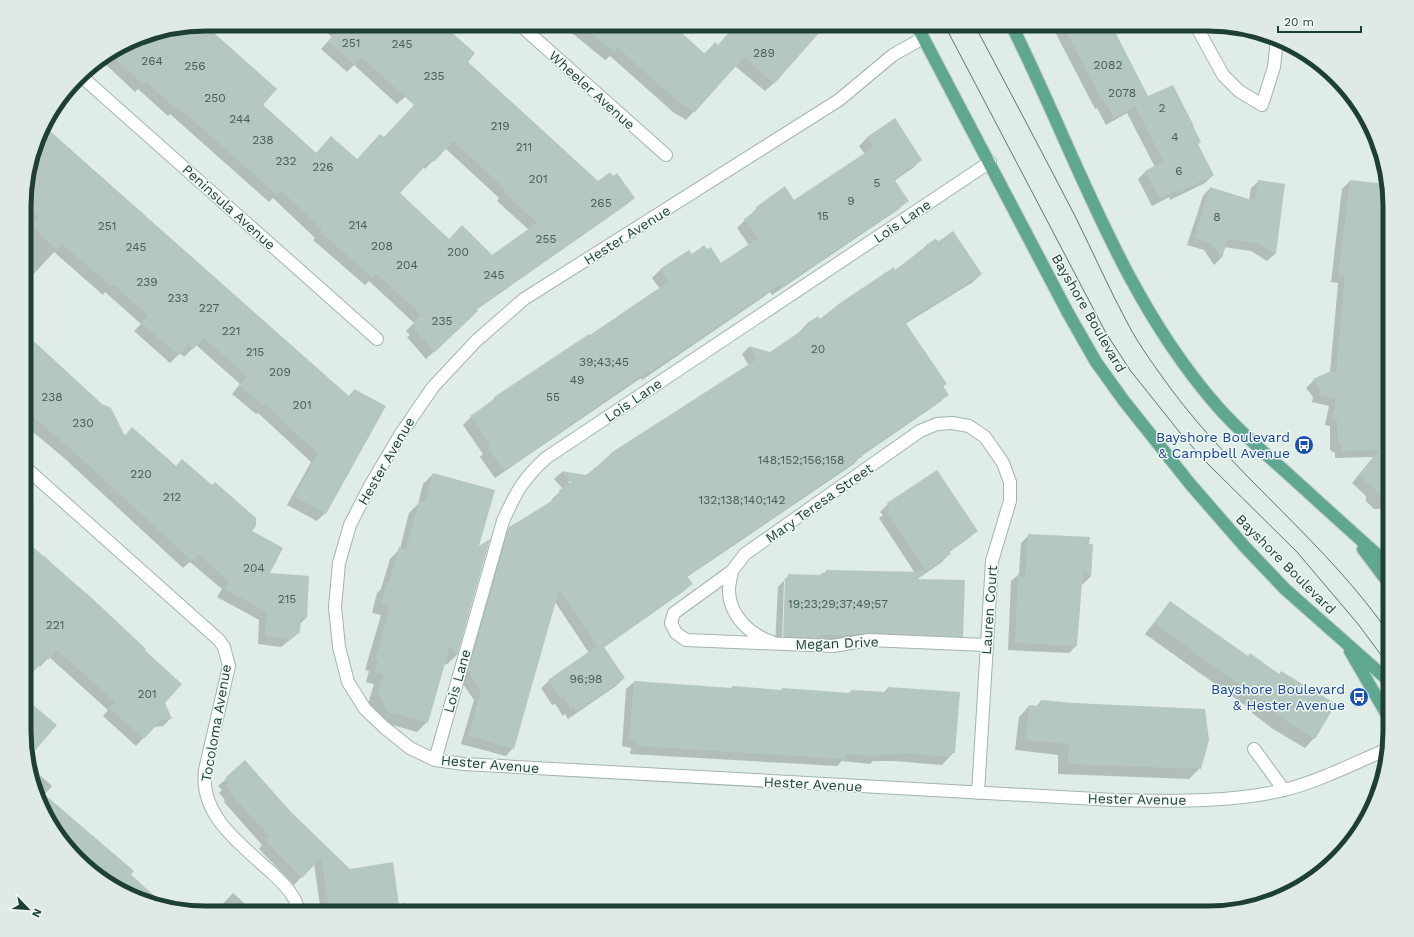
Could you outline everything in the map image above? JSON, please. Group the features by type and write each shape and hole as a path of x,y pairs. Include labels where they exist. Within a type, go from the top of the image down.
{"main road":[{"name":"Bayshore Boulevard","path":"920,31 990,162 1068,313 1096,362 1124,401 1191,485 1245,547 1286,588 1383,676"},
{"path":"1014,31 1081,178 1132,280 1159,327 1216,406 1252,441 1383,560"},
{"path":"1349,530 1383,576"},
{"path":"1344,641 1383,708"}],"street":[{"name":"Wheeler Avenue","path":"527,31 666,155"},
{"path":"1199,31 1223,75 1239,90 1262,105 1274,67 1276,45"},
{"name":"Hester Avenue","path":"923,38 893,56 839,100 524,299 476,340 432,387 400,435 371,484 350,525 338,564 335,608 339,647 348,682 366,709 385,728 410,748 435,760 464,764 978,793 1114,800 1174,801 1228,798 1284,790 1322,777 1382,751"},
{"name":"Peninsula Avenue","path":"85,79 376,339"},
{"name":"Lois Lane","path":"435,760 503,520 513,498 526,476 546,458 990,162"},
{"name":"Mary Teresa Street","path":"671,624 674,613 732,571 745,554 920,431 937,424 952,423 969,426 985,437"},
{"name":"Lauren Court","path":"978,793 992,561 1010,501 1010,482 1003,463 985,437"},
{"name":"Tocoloma Avenue","path":"31,472 219,640 224,647 229,666 205,770 203,783 205,794 217,817 227,830 286,886 298,906"},
{"path":"732,571 729,591 735,612 747,630 765,640 780,644"},
{"name":"Megan Drive","path":"671,624 676,633 686,640 833,646 869,640 986,645"},
{"path":"1254,749 1284,790"}],"building":[{"path":"195,31 212,31 277,89 263,105 316,153 331,136 357,159 380,134 384,137 414,105 362,58 355,65 328,41 337,31 450,31 475,53 468,62 598,181 610,172 613,176 617,173 635,198 476,309 478,311 435,352 414,329 416,326 413,323 421,315 377,274 373,278 320,232 322,229 281,191 277,195 178,107 176,109 146,82 144,85 113,57 139,44 172,34","holes":["453,141 506,190 504,192 537,223 492,255 462,225 449,239 400,193 431,160 434,162"]},
{"path":"589,31 680,31 705,54 715,42 718,45 730,31 821,31 774,84 744,57 695,112 681,104 618,48 614,53"},
{"path":"1066,31 1115,31 1148,96 1173,85 1194,126 1201,142 1198,144 1214,175 1178,193 1176,190 1160,199 1145,171 1163,161 1135,106 1114,118 1105,101 1103,102"},
{"path":"895,118 922,160 894,179 909,201 781,287 779,285 771,290 650,372 649,370 504,471 488,448 490,446 470,416 495,399 494,397 589,334 590,335 668,282 660,269 689,250 692,254 704,245 707,249 711,247 721,263 758,238 744,219 758,209 756,207 785,186 794,200 874,147 867,137"},
{"path":"49,130 350,397 354,389 386,406 326,514 294,496 318,454 266,405 265,407 239,385 247,376 204,338 193,349 188,345 179,355 141,323 148,315 114,285 112,287 62,244 57,250 32,226 39,218 31,211 32,183 40,150"},
{"path":"1258,180 1285,184 1276,254 1259,244 1228,239 1222,258 1211,243 1194,238 1210,187 1255,201"},
{"path":"1350,180 1382,183 1383,497 1359,475 1379,450 1342,451 1342,445 1338,442 1337,419 1332,418 1336,399 1319,395 1320,389 1313,379 1331,371 1336,373 1345,276 1338,275"},
{"path":"953,231 982,274 905,322 947,384 943,386 949,395 862,454 863,456 687,576 693,584 604,647 625,678 576,712 573,707 571,709 563,697 560,698 548,680 597,646 559,590 514,749 468,736 481,692 468,672 509,527 547,504 559,495 559,490 571,483 561,471 586,475 610,457 611,453 757,359 749,346 770,352 804,329 806,324 818,316 820,319 840,303 894,267 895,270 935,239 939,241"},
{"path":"31,339 102,404 111,408 125,436 132,427 176,466 182,459 212,485 215,482 256,518 256,526 252,531 283,548 270,573 309,576 307,618 301,618 300,632 290,640 265,636 267,612 225,589 229,581 198,554 192,561 72,450 31,415"},
{"path":"937,470 978,531 949,551 951,554 926,571 886,510 890,507 887,503"},
{"path":"433,473 495,490 479,546 490,539 457,656 450,646 428,723 388,712 378,694 383,674 375,672 378,661 375,660 390,606 381,603 387,582 389,582 399,547 406,549 419,501 425,503"},
{"path":"1028,534 1090,537 1089,544 1093,544 1091,577 1083,571 1077,646 1015,643 1018,573 1025,580"},
{"path":"31,545 94,600 146,649 145,651 182,684 165,703 172,719 161,720 144,739 109,708 115,702 57,650 48,660 46,658 31,674"},
{"path":"826,570 925,572 915,579 965,580 963,637 869,633 850,635 819,635 819,638 783,636 785,578 788,578 788,574 821,575 821,573 826,573"},
{"path":"1170,601 1248,656 1250,653 1279,674 1281,671 1336,704 1315,739 1283,719 1262,703 1262,701 1154,623"},
{"path":"634,681 732,688 732,686 782,690 782,688 851,693 851,690 887,692 888,687 960,692 955,753 950,753 950,757 902,753 901,755 879,754 879,756 846,754 845,759 638,746 638,741 629,738"},
{"path":"1041,700 1073,703 1205,709 1209,740 1201,769 1068,764 1069,744 1025,740 1029,705 1040,706"},
{"path":"31,703 57,725 32,754"},
{"path":"245,760 291,812 350,869 393,862 399,906 328,906 321,858 302,878 265,840 269,836 231,794 232,792 226,785 229,782 225,778"},
{"path":"42,792 134,871 131,875 158,899 139,893 118,883 99,870 82,855 60,828"}],"tram line":[{"path":"948,31 1106,333 1130,370 1181,434 1207,463 1297,552 1358,624 1383,658"},
{"path":"978,31 1075,216 1121,311 1148,357 1171,389 1224,452 1339,571 1383,626"}],"place":[{"name":"Bayshore Boulevard & Campbell Avenue","path":"1304,445"},
{"name":"Bayshore Boulevard & Hester Avenue","path":"1359,697"}]}
